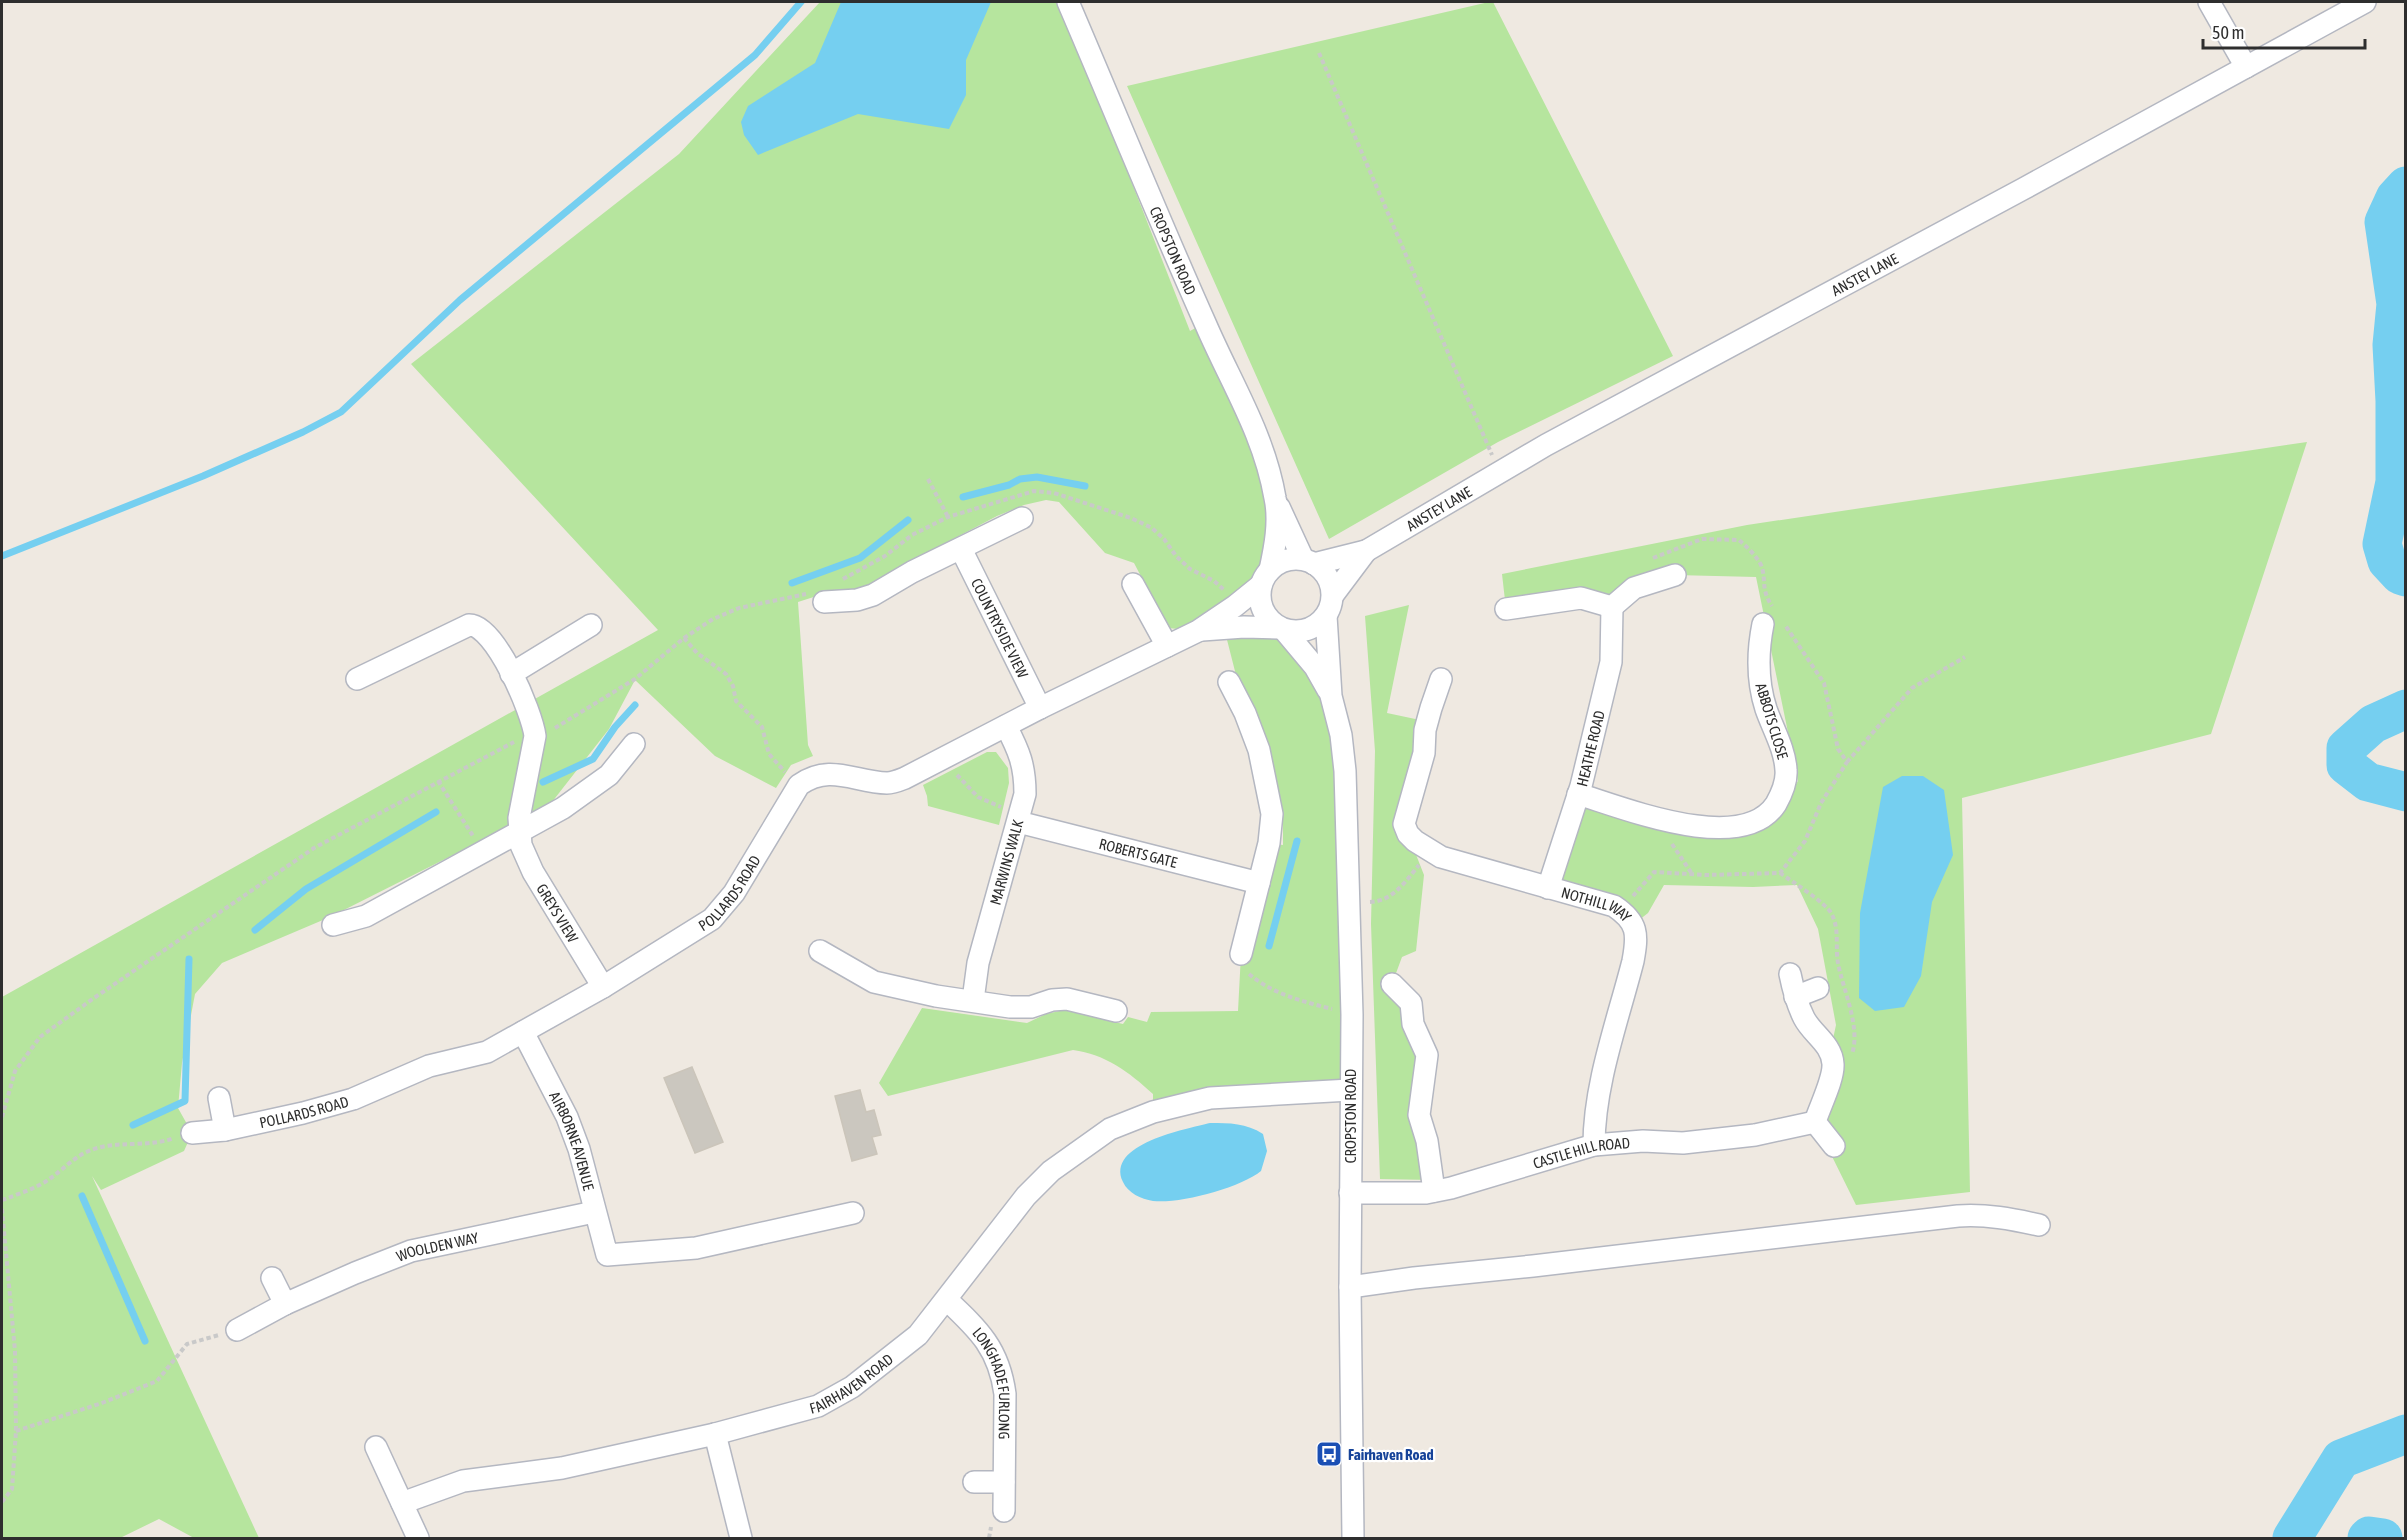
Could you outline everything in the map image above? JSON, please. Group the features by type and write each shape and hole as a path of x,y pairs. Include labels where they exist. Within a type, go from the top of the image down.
{"street":[{"name":"CROPSTON ROAD","path":"1068,2 1206,327 1253,421 1270,472 1276,501 1276,543 1259,597 1262,610 1315,667 1331,696"},
{"path":"2209,2 2246,67"},
{"name":"ANSTEY LANE","path":"1309,562 1366,551 1499,472 2365,2"},
{"name":"CROPSTON ROAD","path":"1276,501 1309,562 1324,572 1333,595 1326,616 1331,696 1341,735 1345,771 1352,1015 1350,1287 1353,1539"},
{"path":"818,597 857,600 873,595 1022,518"},
{"name":"COUNTRYSIDE VIEW","path":"961,549 1040,708"},
{"name":"ANSTEY LANE","path":"1333,595 1366,551"},
{"path":"799,785 810,777 824,774 840,774 889,783 905,778 1040,708 1198,631 1235,606 1280,563 1291,559 1309,562"},
{"path":"1506,609 1581,598 1612,607 1634,588 1675,575"},
{"path":"1132,584 1167,646"},
{"name":"HEATHE ROAD","path":"1548,888 1578,794 1611,662 1612,607"},
{"path":"1198,631 1244,627 1295,632 1318,625 1326,616"},
{"name":"ABBOTS CLOSE","path":"1578,794 1695,827 1728,829 1758,819 1773,809 1780,796 1787,771 1766,709 1758,674 1758,648 1762,624"},
{"path":"357,679 469,625 480,627 487,634 511,674 528,709 535,736 519,818 519,834"},
{"path":"511,674 591,625"},
{"name":"NOTHILL WAY","path":"1441,679 1422,704 1425,730 1424,753 1404,824 1408,834 1415,842 1441,857 1614,906 1624,912 1634,924 1637,939 1599,1093 1594,1122 1594,1145"},
{"path":"1229,682 1245,713 1259,750 1272,814 1269,843 1241,954"},
{"name":"MARWINS WALK","path":"973,1000 978,963 1025,794 1025,774 1021,755 1006,726"},
{"path":"333,925 366,916 563,808 609,775 634,744"},
{"name":"POLLARDS ROAD","path":"192,1133 225,1130 303,1113 353,1099 429,1066 487,1052 603,987 712,919 734,893 799,785"},
{"name":"ROBERTS GATE","path":"1019,817 1259,883"},
{"name":"GREYS VIEW","path":"519,834 533,872 603,987"},
{"path":"819,951 874,982 936,996 1010,1007 1031,1007 1052,1000 1067,999 1116,1011"},
{"path":"1790,974 1795,997 1805,1020 1825,1042 1833,1064 1815,1122 1834,1146"},
{"path":"1392,984 1411,1003 1405,1024 1427,1055 1419,1115 1427,1141 1434,1191"},
{"path":"1795,997 1818,988"},
{"name":"AIRBORNE AVENUE","path":"523,1032 567,1117 579,1149 607,1255 696,1248 853,1213"},
{"name":"FAIRHAVEN ROAD","path":"402,1503 463,1481 562,1468 715,1434 818,1406 852,1388 918,1335 1026,1196 1051,1171 1110,1129 1153,1112 1210,1098 1350,1090"},
{"path":"219,1098 225,1130"},
{"name":"CASTLE HILL ROAD","path":"1350,1193 1434,1191 1594,1145 1643,1141 1683,1143 1755,1135 1815,1122"},
{"name":"WOOLDEN WAY","path":"237,1330 285,1304 411,1251 594,1212"},
{"path":"1350,1287 1958,1216 2006,1218 2039,1225"},
{"path":"272,1278 285,1304"},
{"name":"LONGHADE FURLONG","path":"947,1300 979,1330 990,1347 1003,1376 1005,1394 1004,1511"},
{"path":"715,1434 741,1539"},
{"path":"376,1447 418,1539"},
{"path":"974,1482 1004,1482"}],"path":[{"path":"1319,53 1499,472"},
{"path":"928,479 948,517"},
{"path":"840,581 885,556 912,535 948,517 1034,491 1054,493 1131,518 1152,528 1190,569 1214,581 1225,591 1235,606"},
{"path":"2,1117 15,1071 40,1037 158,953 314,848 513,742 535,736 569,721 628,684 684,638 713,619 739,608 793,598 818,597"},
{"path":"684,638 697,653 726,674 733,686 736,701 762,727 769,753 799,785"},
{"path":"1847,762 1912,688 1965,657"},
{"path":"947,756 965,785 978,797 1019,817"},
{"path":"438,781 483,852"},
{"path":"1348,903 1379,902 1400,889 1419,864 1441,857"},
{"path":"1241,954 1249,975 1269,989 1294,1000 1352,1015"},
{"path":"2,1200 46,1181 70,1161 89,1151 110,1145 160,1143 192,1133"},
{"path":"2,1209 15,1351 16,1431 12,1490 2,1502"},
{"path":"16,1431 157,1382 187,1344 237,1330"}],"green space":[{"path":"820,2 1061,2 1190,331 1201,325 1270,472 1270,570 1198,631 1168,628 1134,563 1105,553 1059,502 1046,500 1024,505 997,516 919,557 873,587 847,594 823,594 798,602 808,745 813,756 791,765 776,788 715,756 635,680 609,729 552,802 523,826 467,848 330,917 222,963 195,994 182,1063 178,1108 192,1133 184,1151 101,1190 92,1176 259,1538 194,1538 159,1519 120,1538 2,1538 2,997 658,630 411,364 679,154"},
{"path":"1493,2 1673,356 1498,442 1329,539 1127,86"},
{"path":"2307,442 2211,734 1962,798 1970,1192 1856,1205 1815,1122 1836,1025 1818,929 1797,885 1753,887 1664,885 1648,913 1634,924 1550,883 1582,802 1675,822 1768,827 1798,781 1756,577 1675,575 1612,607 1506,609 1502,574 1747,525"},
{"path":"1409,605 1387,713 1420,720 1404,824 1424,875 1416,951 1402,957 1392,984 1411,1003 1432,1180 1380,1179 1371,924 1375,751 1365,616"},
{"path":"1224,628 1279,628 1331,696 1350,1090 1153,1112 1153,1094 1135,1078 1096,1055 1073,1050 888,1096 879,1083 922,1008 1027,1023 1046,1014 1064,1010 1123,1024 1128,1017 1147,1022 1151,1012 1238,1011 1241,954 1269,843 1283,845 1283,823 1238,683"},
{"path":"987,752 996,752 1008,768 1009,783 999,825 928,806 923,785"}],"water":[{"path":"841,2 991,2 966,60 966,95 949,129 858,114 758,155 744,135 741,122 748,106 815,63"},
{"path":"1902,776 1923,776 1944,790 1953,855 1932,902 1921,976 1904,1007 1875,1011 1859,998 1860,913 1883,787"},
{"path":"1210,1123 1244,1126 1263,1134 1267,1151 1261,1171 1225,1189 1178,1200 1148,1200 1135,1195 1125,1186 1121,1169 1126,1158 1136,1148 1167,1134"}],"building":[{"path":"692,1067 723,1142 695,1153 664,1078"},
{"path":"860,1090 866,1112 874,1110 881,1135 872,1137 877,1154 852,1161 835,1096"}],"waterway":[{"path":"2,556 203,476 303,432 341,412 460,300 755,55 801,2"},
{"path":"2406,186 2395,198 2384,222 2396,304 2392,345 2395,482 2382,544 2387,561 2400,575 2406,577"},
{"path":"963,497 1009,485 1020,479 1037,477 1085,486"},
{"path":"792,583 860,558 908,520"},
{"path":"543,782 593,759 615,727 635,705"},
{"path":"2406,709 2373,724 2346,748 2346,765 2368,782 2406,792"},
{"path":"255,930 306,889 436,812"},
{"path":"1269,946 1297,841"},
{"path":"133,1125 185,1101 189,959"},
{"path":"82,1196 145,1341"},
{"path":"2292,1538 2341,1459 2406,1434"},
{"path":"2367,1538 2369,1536 2383,1538"}],"place":[{"name":"Fairhaven Road","path":"1329,1454"}]}
